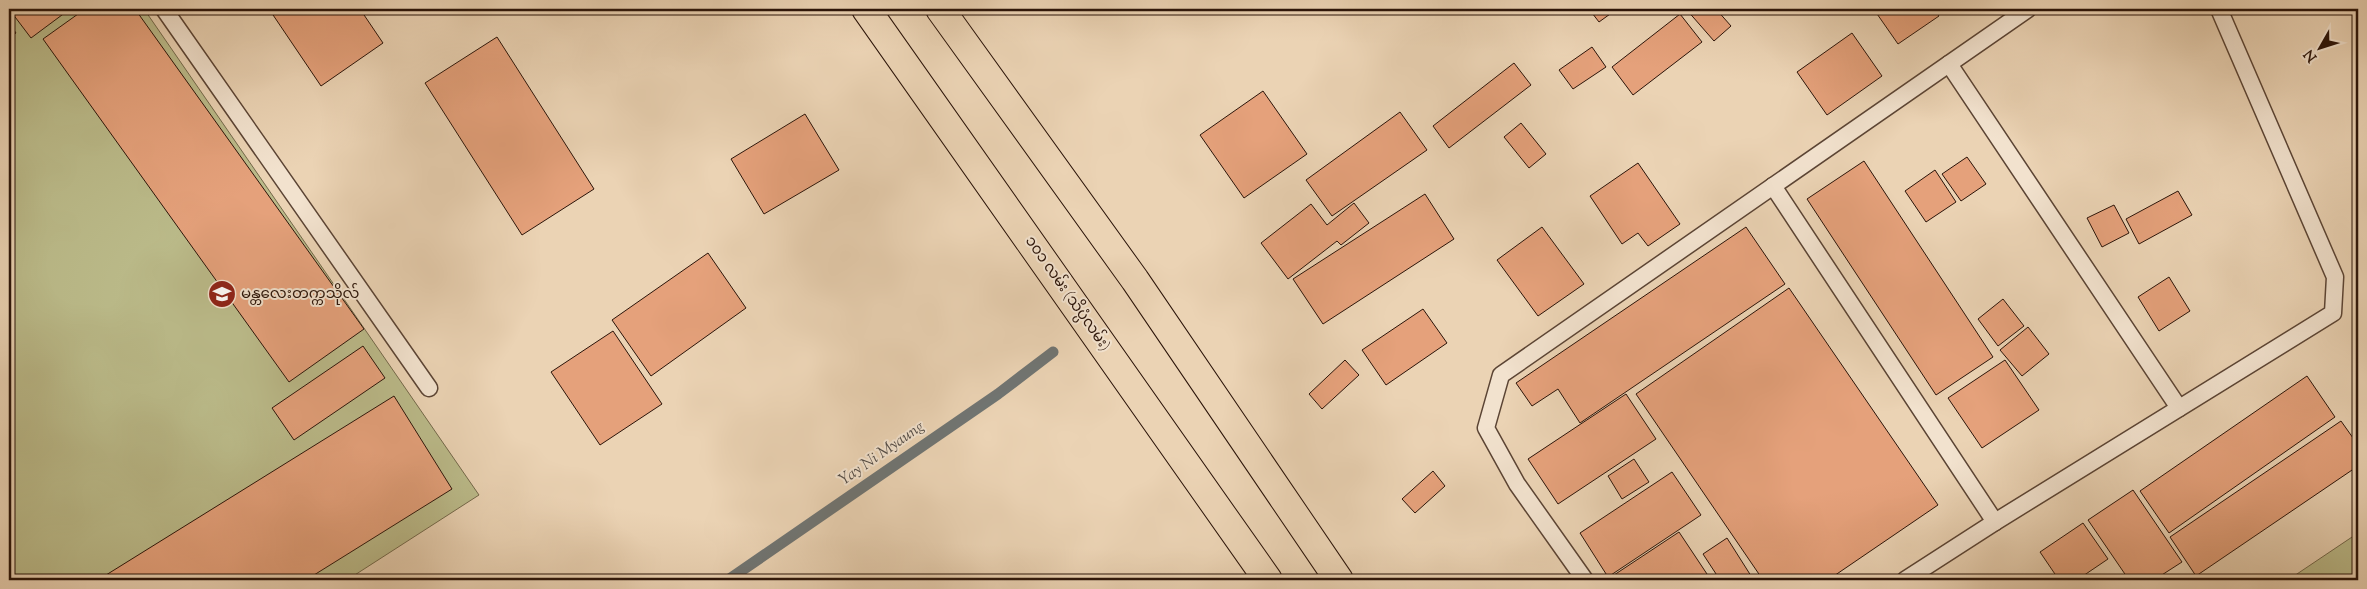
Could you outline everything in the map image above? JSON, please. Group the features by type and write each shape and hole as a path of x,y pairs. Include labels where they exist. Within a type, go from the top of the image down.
{"main road":[{"name":"၁၀၁ လမ်း (သိပ္ပံလမ်း)","path":"866,9 1268,580"},
{"path":"940,9 1135,280 1339,580"}],"lane":[{"path":"164,9 429,388"},
{"path":"1585,580 1517,484 1486,428 1501,375 2028,9"},
{"path":"1904,580 2334,313 2335,277 2219,9"},
{"path":"1949,64 2179,408"},
{"path":"1773,186 1995,522"}],"green space":[{"name":"မန္တလေးတက္ကသိုလ်","path":"9,9 144,9 479,495 347,580 9,580"},
{"path":"2358,533 2358,580 2288,580"}],"building":[{"path":"9,9 70,9 31,38"},
{"path":"85,9 135,9 364,329 289,382 43,39"},
{"path":"269,9 360,9 383,43 321,86"},
{"path":"1589,9 1617,9 1599,22"},
{"path":"1686,9 1716,9 1731,26 1714,41"},
{"path":"1879,9 1934,9 1939,16 1898,44 1875,11"},
{"path":"1680,14 1702,42 1633,95 1612,67"},
{"path":"9,23 16,33 9,38"},
{"path":"1852,33 1882,76 1827,115 1797,72"},
{"path":"497,37 594,189 522,235 425,83"},
{"path":"1592,47 1606,67 1573,89 1559,70"},
{"path":"1514,63 1531,85 1449,148 1433,126"},
{"path":"1263,91 1307,154 1244,198 1200,135"},
{"path":"1400,112 1427,150 1332,216 1306,180"},
{"path":"805,114 839,170 764,214 731,159"},
{"path":"1521,123 1546,154 1529,168 1504,137"},
{"path":"1967,157 1986,184 1961,201 1942,174"},
{"path":"1864,161 1993,357 1936,395 1807,199"},
{"path":"1638,163 1680,224 1648,246 1638,233 1622,244 1590,196"},
{"path":"1935,170 1956,202 1926,222 1905,191"},
{"path":"2178,191 2192,215 2139,244 2126,219"},
{"path":"1425,194 1454,239 1323,324 1293,279"},
{"path":"1354,203 1369,223 1341,245 1337,241 1288,279 1261,243 1311,204 1327,225"},
{"path":"2114,205 2129,233 2102,247 2087,218"},
{"path":"1542,227 1584,284 1538,316 1497,260"},
{"path":"1746,227 1785,284 1580,423 1558,389 1532,406 1516,383"},
{"path":"708,253 746,308 651,376 612,320"},
{"path":"2169,277 2190,311 2159,331 2138,297"},
{"path":"1789,288 1938,505 1828,580 1763,580 1636,394"},
{"path":"2003,299 2024,326 1998,346 1978,319"},
{"path":"1423,309 1447,343 1386,385 1362,350"},
{"path":"2028,327 2049,354 2022,376 2000,350"},
{"path":"613,331 662,404 600,445 551,372"},
{"path":"363,346 385,378 294,440 272,408"},
{"path":"1345,360 1359,375 1322,409 1309,394"},
{"path":"2005,360 2039,410 1982,448 1948,398"},
{"path":"2307,376 2335,417 2169,533 2140,491"},
{"path":"1626,394 1656,439 1558,504 1528,459"},
{"path":"394,396 452,489 306,580 98,580"},
{"path":"2341,421 2358,445 2358,466 2196,576 2170,537"},
{"path":"1634,459 1649,482 1622,499 1608,476"},
{"path":"1433,471 1445,486 1415,513 1402,499"},
{"path":"1672,472 1701,515 1608,577 1580,533"},
{"path":"2133,490 2182,562 2154,580 2129,580 2088,520"},
{"path":"2083,523 2108,559 2077,580 2059,580 2040,552"},
{"path":"1679,532 1711,580 1608,579"},
{"path":"1727,538 1753,579 1720,580 1703,554"}],"waterway":[{"name":"Yay Ni Myaung","path":"728,580 998,394 1053,352"}],"place":[{"name":"မန္တလေးတက္ကသိုလ်","path":"222,294"}]}
